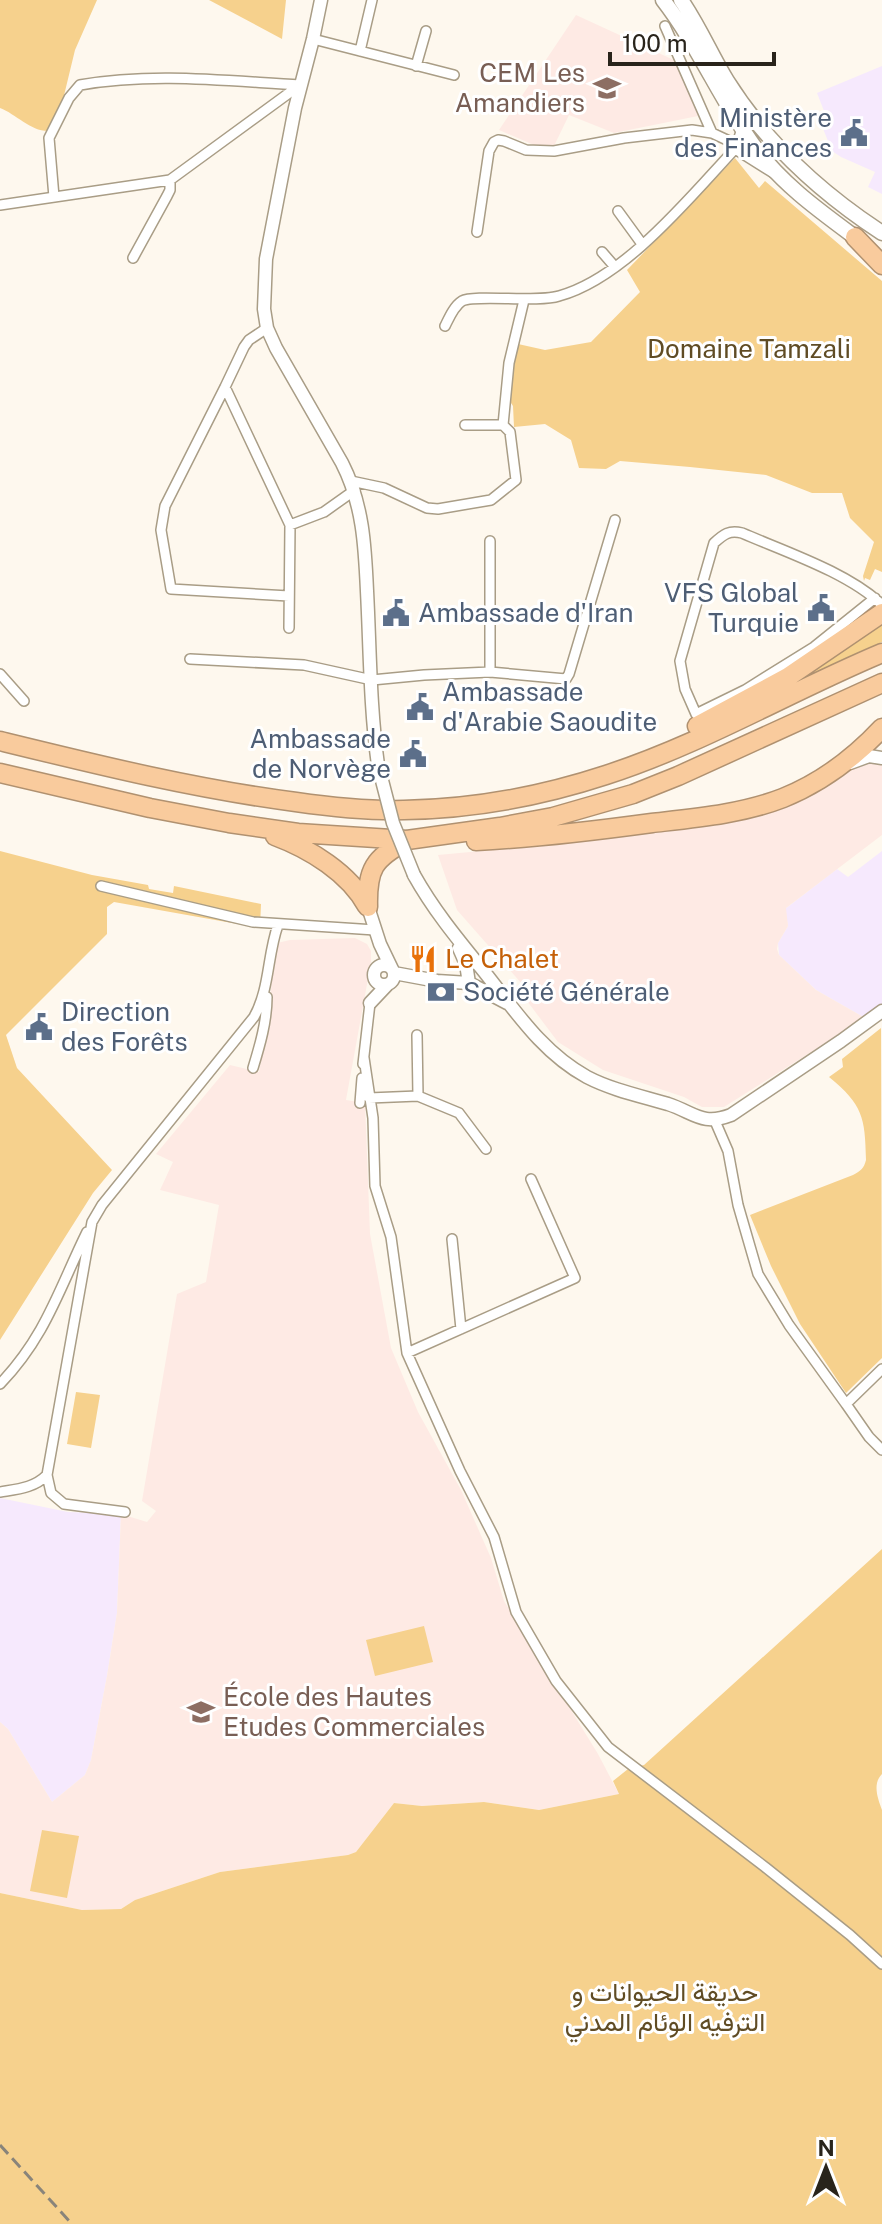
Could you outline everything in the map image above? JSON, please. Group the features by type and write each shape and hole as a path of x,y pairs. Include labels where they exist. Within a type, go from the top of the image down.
{"highway":[{"path":"861,230 882,265"},
{"path":"561,787 714,718 788,677 826,653 880,606"},
{"path":"0,741 240,795 318,805 426,809 490,802 604,776 663,754 882,653"},
{"path":"368,907 371,869 385,853 407,840 553,817 622,797 690,771 882,683"},
{"path":"0,776 150,808 298,833 407,840 493,841 714,815 775,801 829,773 860,750 882,728"},
{"path":"230,823 310,852 354,886 368,907"}],"main road":[{"path":"663,0 690,38 742,129 782,178 808,203 861,230 882,231"},
{"path":"681,0 726,79 767,137 816,183 882,256"}],"street":[{"path":"321,0 300,85 266,259 264,309 267,328 280,355 353,485 363,533 378,765 393,823 414,875 450,929 529,1030 559,1058 606,1086 673,1106 701,1119 715,1121 731,1115 882,1011"},
{"path":"360,51 372,0"},
{"path":"665,26 712,133"},
{"path":"416,66 426,31"},
{"path":"313,39 454,75"},
{"path":"54,197 49,138 69,98 80,85 108,80 169,78 300,85"},
{"path":"0,205 170,180 300,85"},
{"path":"445,326 452,312 463,301 556,297 572,292 615,267 667,221 735,149 742,129"},
{"path":"477,232 489,151 498,140 526,150 554,151 692,130 712,133 727,140 735,149 782,178"},
{"path":"133,258 170,190 170,180"},
{"path":"618,211 642,244"},
{"path":"602,252 615,267"},
{"path":"503,425 509,363 524,300"},
{"path":"267,328 244,347 165,506 161,530 171,589 289,596"},
{"path":"225,387 290,525 289,628"},
{"path":"290,525 324,512 353,485 384,488 427,508 491,500 516,480 510,432 503,425 465,425"},
{"path":"190,659 304,665 372,680 490,672 566,679 615,520"},
{"path":"731,531 742,533 854,583 880,606 745,690 696,714 685,689 680,661 714,543 724,534 731,531"},
{"path":"490,541 490,672"},
{"path":"0,674 24,701"},
{"path":"829,773 859,758 882,758"},
{"path":"101,886 253,922 375,930"},
{"path":"368,907 380,944 386,977 370,1003 364,1058 364,1100 373,1118 375,1186 391,1237 407,1353 460,1471 494,1537 516,1612 556,1681 608,1747 777,1877 882,1964"},
{"path":"0,1384 18,1365 44,1326 92,1222 111,1194 254,1017 266,986 278,925"},
{"path":"450,929 466,964 469,983"},
{"path":"386,977 469,983 510,1004"},
{"path":"253,1068 267,1009 266,986"},
{"path":"417,1035 418,1096"},
{"path":"364,1100 418,1096 459,1113 486,1149"},
{"path":"715,1121 728,1151 738,1205 758,1274 789,1325 869,1437 882,1450"},
{"path":"407,1353 575,1278 531,1179"},
{"path":"92,1222 47,1475 51,1493 64,1504 125,1512"},
{"path":"452,1239 461,1329"},
{"path":"846,1404 882,1369"},
{"path":"0,1492 30,1486 47,1475"}],"shaded area":[{"name":"CEM Les Amandiers","path":"576,15 676,61 698,116 614,133 569,115 554,146 534,145 499,130"},
{"name":"Ministère des Finances","path":"882,66 882,194 868,187 875,172 832,151 818,116 824,111 817,93"},
{"path":"863,762 882,765 882,835 786,908 788,926 777,949 779,955 816,990 865,1018 724,1107 702,1107 684,1097 603,1070 558,1042 527,1001 528,993 522,984 457,910 438,855 597,840 764,814 833,783"},
{"path":"882,851 882,1005 865,1018 816,990 779,955 778,943 788,926 785,909 837,869 848,877"},
{"path":"355,938 367,944 371,962 346,1100 365,1103 370,1234 391,1348 418,1412 461,1490 491,1558 504,1601 598,1754 619,1794 539,1810 484,1802 422,1806 394,1803 356,1852 220,1872 135,1900 121,1909 82,1910 0,1893 0,1722 8,1729 52,1802 85,1775 91,1760 117,1613 121,1514 147,1522 156,1511 142,1501 177,1294 206,1282 219,1205 160,1190 173,1162 156,1154 230,1065 259,1072 277,943"},
{"path":"0,1498 68,1512 121,1514 117,1613 91,1760 85,1775 52,1802 8,1729 0,1722"}],"green space":[{"path":"0,0 97,0 75,50 60,112 48,131 35,128 0,108"},
{"path":"209,0 286,0 282,39"},
{"name":"Domaine Tamzali","path":"735,158 759,188 765,181 882,281 882,572 875,569 870,580 865,578 864,581 863,576 874,542 850,518 842,493 812,493 766,475 690,467 620,461 606,469 579,468 571,440 545,424 514,427 513,406 502,389 518,344 545,350 591,342 640,292 627,270"},
{"path":"882,624 882,642 785,688"},
{"path":"0,851 92,875 148,885 149,889 173,893 174,886 261,904 260,928 114,902 107,907 107,934 6,1035 17,1068 112,1170 93,1193 0,1340"},
{"path":"881,1028 882,1358 846,1393 800,1324 750,1215 853,1175 863,1167 866,1145 860,1113 849,1096 829,1077 843,1067 842,1059"},
{"path":"76,1392 100,1395 91,1448 67,1444"},
{"name":"حديقة الحيوانات و الترفيه الوئام المدني","path":"882,1549 882,1774 877,1787 882,1810 882,2224 0,2224 0,1893 82,1910 121,1909 135,1900 220,1872 356,1852 394,1803 422,1806 484,1802 539,1810 619,1794 613,1781 628,1769 644,1765"},
{"path":"424,1626 433,1662 375,1676 366,1640"},
{"path":"42,1830 79,1836 67,1898 30,1891"}],"railway":[{"path":"0,2145 72,2224"}],"place":[{"name":"CEM Les Amandiers","path":"607,88"},
{"name":"Ministère des Finances","path":"854,133"},
{"name":"VFS Global Turquie","path":"821,608"},
{"name":"Ambassade d'Iran","path":"396,613"},
{"name":"Ambassade d'Arabie Saoudite","path":"420,707"},
{"name":"Ambassade de Norvège","path":"413,754"},
{"name":"Le Chalet","path":"423,959"},
{"name":"Société Générale","path":"441,992"},
{"name":"Direction des Forêts","path":"39,1027"},
{"name":"École des Hautes Etudes Commerciales","path":"201,1712"}]}
